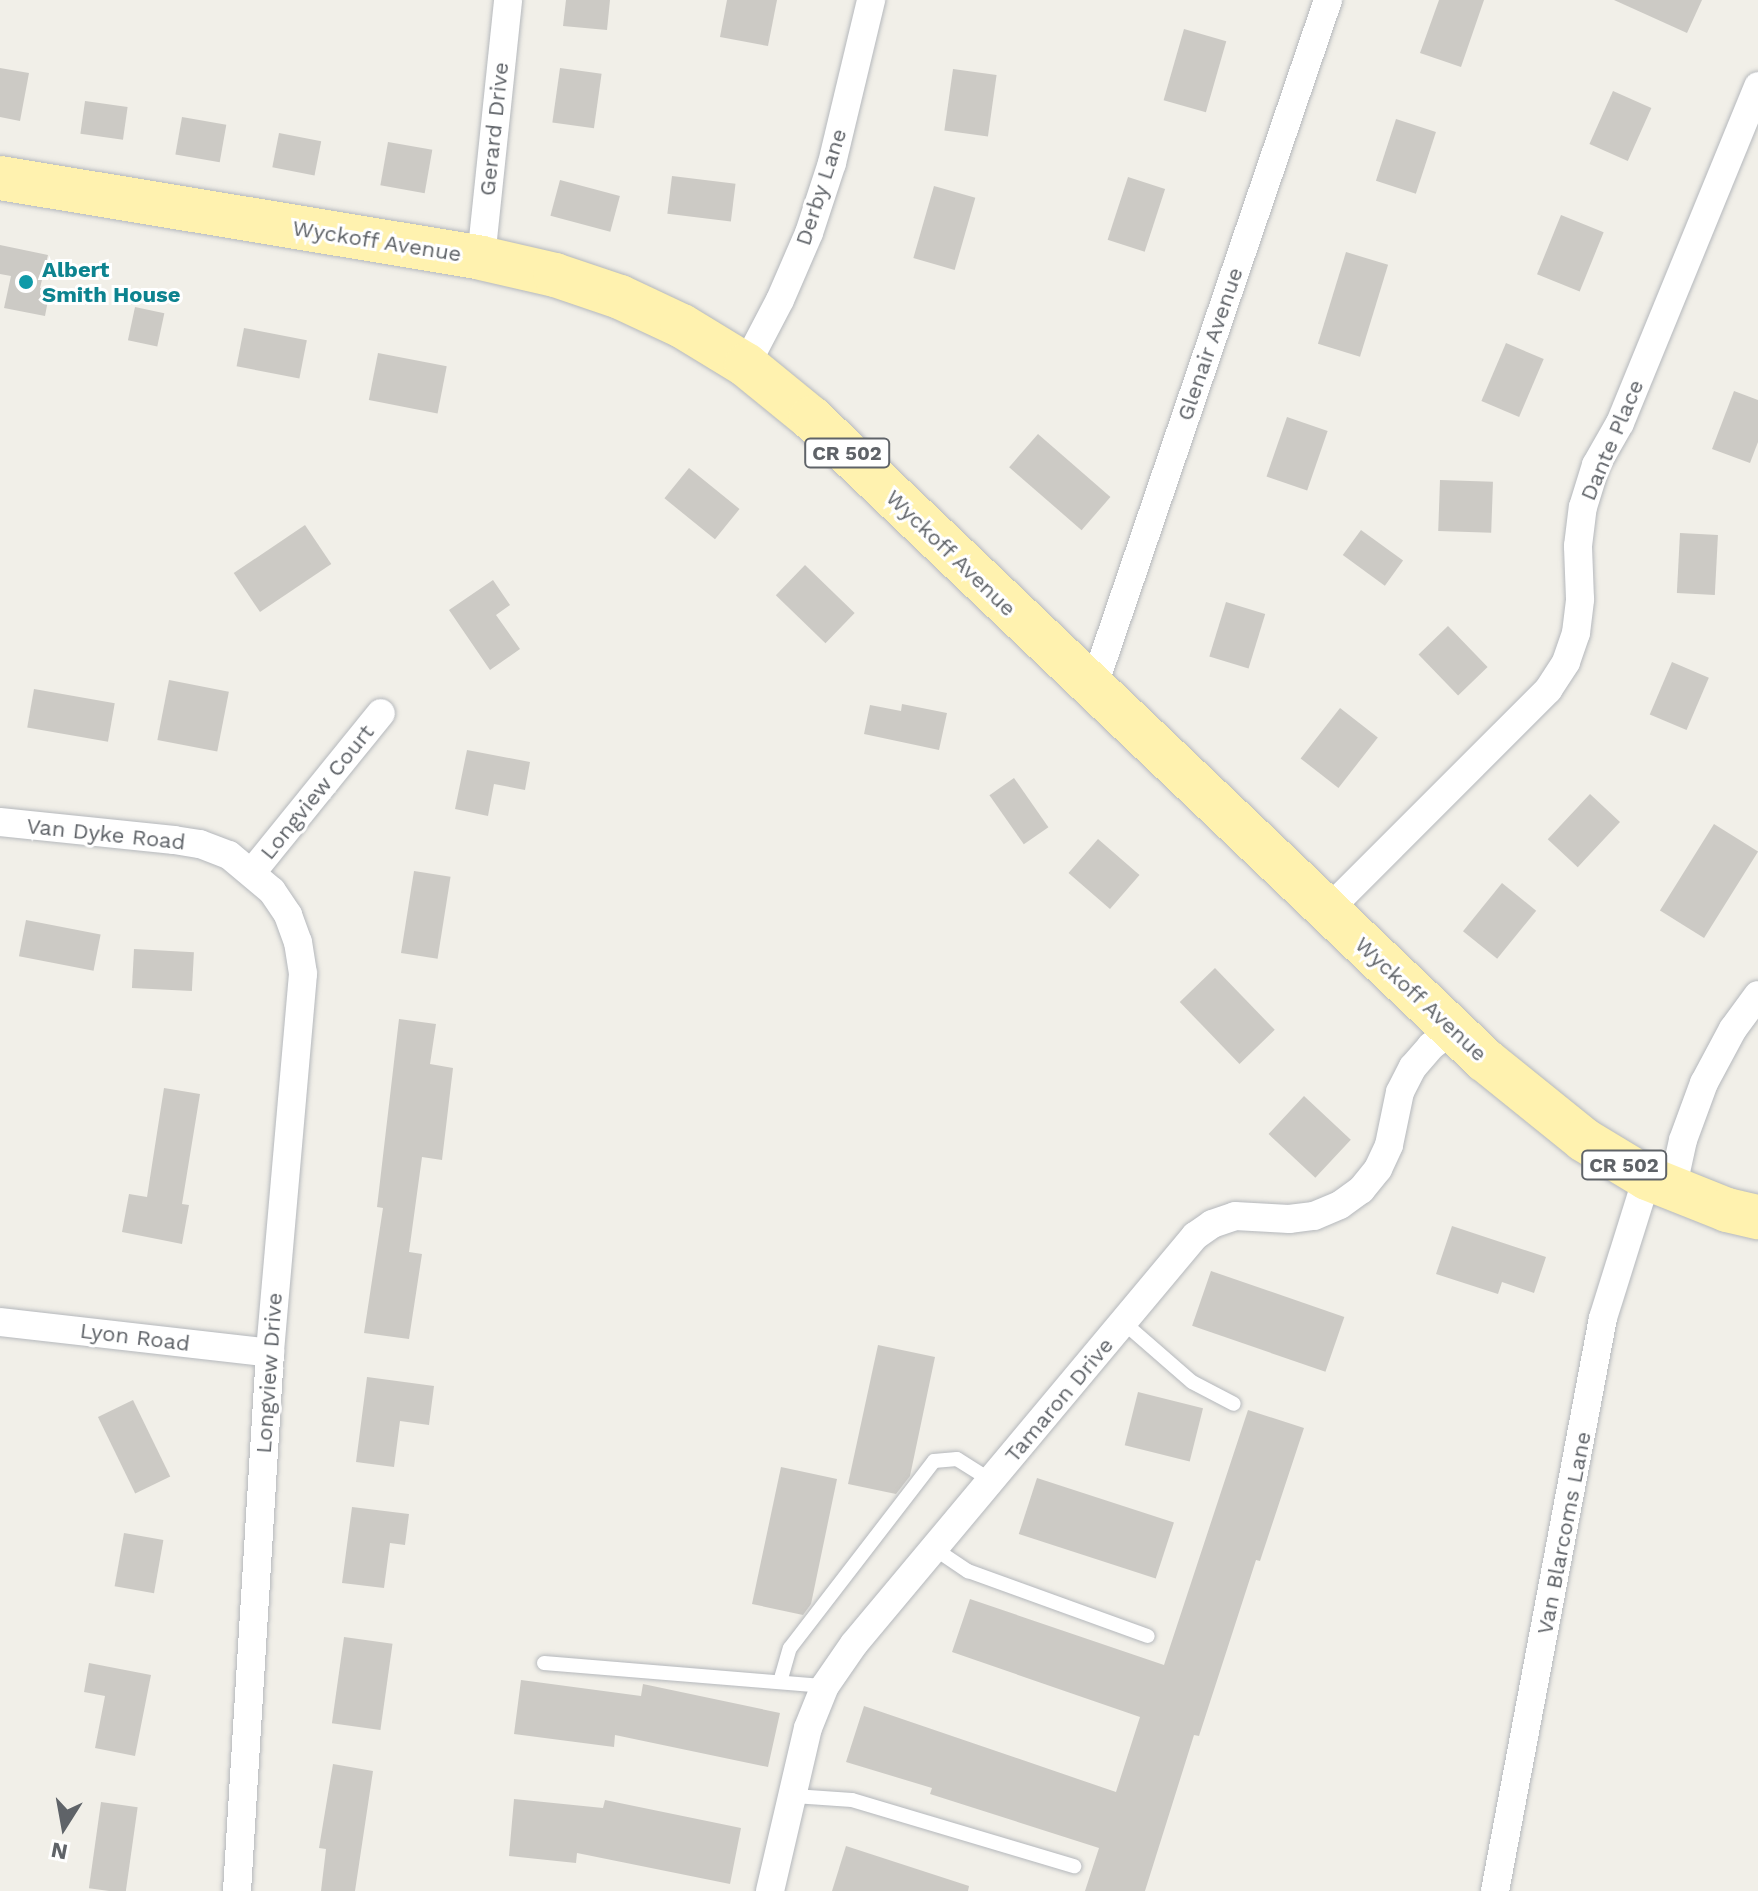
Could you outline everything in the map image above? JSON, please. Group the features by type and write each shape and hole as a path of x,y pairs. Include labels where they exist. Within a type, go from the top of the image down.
{"main road":[{"name":"Wyckoff Avenue","path":"0,178 481,258 555,275 620,297 682,326 746,365 811,418 1327,911 1508,1079 1584,1140 1659,1184"},
{"name":"CR 502","path":"1659,1184 1758,1217"}],"street":[{"name":"Gerard Drive","path":"481,258 508,0"},
{"name":"Derby Lane","path":"746,365 780,300 809,233 832,163 871,0"},
{"name":"Glenair Avenue","path":"1093,688 1328,0"},
{"name":"Dante Place","path":"1327,911 1548,690 1566,662 1576,633 1579,610 1578,546 1583,507 1596,465 1620,423 1758,86"},
{"name":"Longview Court","path":"253,871 381,713"},
{"name":"Van Dyke Road","path":"0,822 200,844 229,855 253,871"},
{"name":"Longview Drive","path":"237,1891 270,1353 303,974 298,942 288,915 272,891 253,871"},
{"name":"Van Blarcoms Lane","path":"1495,1891 1603,1318 1659,1184 1683,1140 1704,1083 1733,1029 1758,995"},
{"name":"Tamaron Drive","path":"770,1891 808,1728 825,1686 854,1644 1195,1236 1212,1224 1235,1216 1289,1219 1314,1216 1340,1205 1361,1190 1378,1169 1389,1145 1400,1092 1413,1067 1431,1046 1453,1030"},
{"name":"Lyon Road","path":"0,1322 270,1353"}],"lane":[{"path":"1123,1322 1192,1382 1234,1404"},
{"path":"780,1682 790,1648 934,1461 957,1459 992,1481"},
{"path":"935,1549 968,1571 1148,1636"},
{"path":"544,1663 825,1686"},
{"path":"794,1796 852,1800 1074,1866"}],"building":[{"path":"566,0 610,0 607,30 563,26"},
{"path":"727,0 777,0 768,46 720,37"},
{"path":"1439,0 1484,0 1461,67 1420,53"},
{"path":"1614,0 1702,0 1687,33"},
{"path":"1184,29 1226,41 1206,112 1164,100"},
{"path":"0,68 29,73 20,121 0,117"},
{"path":"560,68 602,74 594,128 552,122"},
{"path":"953,69 997,75 988,137 944,130"},
{"path":"1613,91 1651,108 1628,161 1589,144"},
{"path":"85,101 128,107 123,140 80,134"},
{"path":"182,117 226,125 220,162 175,154"},
{"path":"1396,119 1436,132 1416,194 1376,181"},
{"path":"279,133 321,141 315,176 272,167"},
{"path":"388,142 432,150 425,193 380,185"},
{"path":"672,176 736,184 731,222 667,214"},
{"path":"1128,177 1165,189 1145,252 1108,240"},
{"path":"560,180 620,196 610,232 550,216"},
{"path":"934,186 975,198 955,270 913,258"},
{"path":"1561,215 1604,232 1580,292 1537,274"},
{"name":"Albert Smith House","path":"0,245 48,255 40,288 50,290 45,316 4,308 11,276 0,274"},
{"path":"1346,252 1388,265 1360,357 1318,344"},
{"path":"135,307 164,313 157,346 128,340"},
{"path":"244,328 307,340 299,378 237,366"},
{"path":"1506,343 1544,359 1519,417 1481,401"},
{"path":"378,353 447,366 438,413 369,400"},
{"path":"1734,391 1758,400 1758,442 1750,463 1712,449"},
{"path":"1287,417 1328,431 1307,491 1266,477"},
{"path":"1038,434 1110,497 1082,530 1009,467"},
{"path":"689,468 740,509 715,539 664,498"},
{"path":"1440,480 1493,482 1491,533 1438,531"},
{"path":"305,525 331,564 260,612 234,573"},
{"path":"1361,530 1403,561 1385,586 1343,555"},
{"path":"1680,533 1718,535 1715,595 1677,593"},
{"path":"805,565 855,613 825,643 776,595"},
{"path":"493,580 510,605 496,615 520,649 490,670 449,610"},
{"path":"1226,602 1265,614 1249,668 1209,657"},
{"path":"1448,626 1488,667 1458,695 1419,654"},
{"path":"1672,662 1709,678 1687,730 1650,714"},
{"path":"169,680 229,692 217,752 157,740"},
{"path":"34,689 115,703 108,742 27,727"},
{"path":"902,704 947,713 939,750 864,734 870,705 901,711"},
{"path":"1340,708 1378,738 1338,788 1301,758"},
{"path":"467,750 530,762 525,790 494,784 488,816 455,809"},
{"path":"1014,778 1048,827 1024,844 989,795"},
{"path":"1590,794 1620,822 1578,867 1548,839"},
{"path":"1714,824 1758,852 1704,938 1660,911"},
{"path":"1098,839 1140,875 1110,909 1068,873"},
{"path":"414,871 451,877 438,959 401,953"},
{"path":"1502,883 1536,911 1497,959 1463,931"},
{"path":"26,920 101,935 94,971 19,956"},
{"path":"134,949 194,952 192,991 132,988"},
{"path":"1215,968 1275,1030 1239,1064 1180,1002"},
{"path":"399,1019 436,1024 430,1064 453,1068 442,1160 422,1157 409,1252 422,1254 409,1339 364,1333 383,1208 377,1207"},
{"path":"164,1088 200,1094 182,1204 189,1205 182,1244 122,1232 129,1194 147,1197"},
{"path":"1304,1096 1351,1140 1315,1178 1269,1134"},
{"path":"1452,1226 1546,1257 1534,1293 1502,1282 1498,1294 1436,1274"},
{"path":"1211,1271 1344,1317 1325,1372 1192,1326"},
{"path":"878,1345 935,1357 910,1476 896,1494 848,1484"},
{"path":"367,1377 434,1386 429,1425 400,1421 394,1467 356,1462"},
{"path":"1138,1392 1203,1408 1190,1462 1125,1445"},
{"path":"133,1400 170,1476 135,1493 98,1417"},
{"path":"1248,1410 1304,1428 1260,1561 1256,1560 1199,1736 1194,1735 1145,1891 1085,1891 1099,1848 930,1794 932,1788 846,1762 864,1706 1116,1792 1140,1717 952,1652 970,1599 1164,1665"},
{"path":"781,1467 837,1479 811,1604 803,1615 752,1604"},
{"path":"1037,1478 1174,1522 1156,1579 1019,1534"},
{"path":"352,1507 409,1514 405,1545 390,1543 384,1588 342,1583"},
{"path":"124,1533 163,1540 154,1593 115,1586"},
{"path":"344,1637 393,1644 380,1730 332,1723"},
{"path":"89,1663 151,1675 135,1756 95,1748 105,1696 84,1692"},
{"path":"521,1680 641,1696 643,1684 780,1713 768,1767 615,1735 614,1747 514,1734"},
{"path":"333,1764 373,1771 355,1891 321,1891 326,1849 319,1848"},
{"path":"514,1799 603,1808 605,1800 741,1828 730,1884 577,1853 576,1863 509,1856"},
{"path":"101,1802 138,1807 126,1891 89,1888"},
{"path":"846,1846 969,1886 968,1891 832,1891"}],"place":[{"name":"Albert Smith House","path":"26,282"}]}
